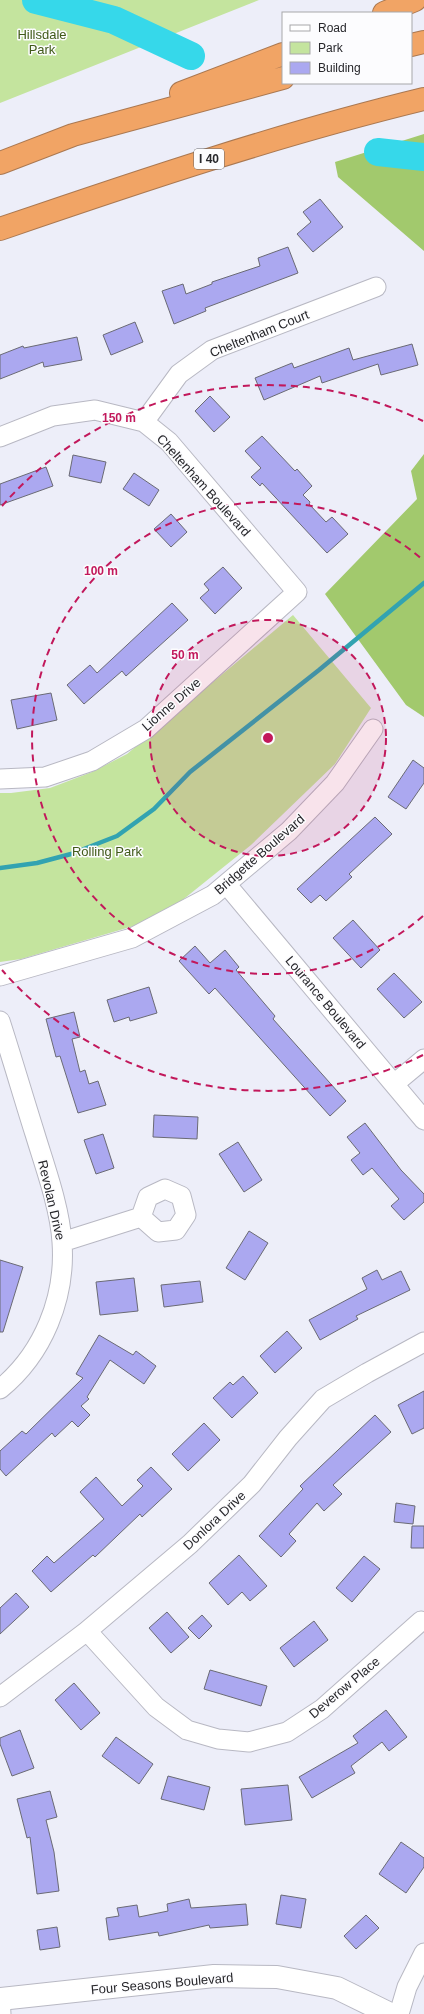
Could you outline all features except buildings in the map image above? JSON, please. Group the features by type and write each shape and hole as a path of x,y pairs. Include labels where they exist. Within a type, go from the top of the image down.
{"highway":[{"path":"386,12 415,0"},
{"path":"412,45 424,42"},
{"path":"0,163 282,54"},
{"path":"73,135 282,78"},
{"name":"I 40","path":"0,229 175,169 287,135 423,100"}],"street":[{"name":"Cheltenham Court","path":"144,422 179,374 212,350 376,286"},
{"name":"Cheltenham Boulevard","path":"0,437 52,416 95,410 144,422 169,442 297,592"},
{"name":"Lionne Drive","path":"0,779 45,777 92,761 146,728 297,592"},
{"name":"Bridgette Boulevard","path":"0,976 132,938 213,895 227,885 289,832 335,783 373,729"},
{"name":"Lourance Boulevard","path":"227,885 424,1120"},
{"name":"Revolan Drive","path":"0,1021 52,1188 62,1242 60,1292 52,1316 39,1344 17,1375 0,1389"},
{"path":"394,1084 424,1059"},
{"path":"62,1242 141,1218"},
{"name":"Donlora Drive","path":"0,1697 87,1630 190,1544 247,1489 288,1438 323,1399 424,1342"},
{"name":"Deverow Place","path":"87,1630 156,1707 187,1730 218,1739 249,1742 287,1732 322,1709 421,1621"},
{"path":"399,2014 407,1987 424,1953"},
{"name":"Four Seasons Boulevard","path":"0,1999 214,1976 277,1977 337,1988 390,2014"},
{"path":"0,1999 1,2014"}],"green space":[{"name":"Hillsdale Park","path":"0,0 259,0 0,103"},
{"path":"424,134 424,251 338,177 335,162"},
{"path":"424,454 424,717 406,705 325,594 417,499 411,471"},
{"name":"Rolling Park","path":"293,615 371,708 335,764 251,845 180,902 137,925 21,959 0,962 0,793 50,788 92,772 127,754"}],"waterway":[{"path":"36,0 114,20 191,56"},
{"path":"378,152 424,157"},
{"path":"0,868 37,863 71,854 117,836 154,809 190,772 319,670 424,583"}]}
